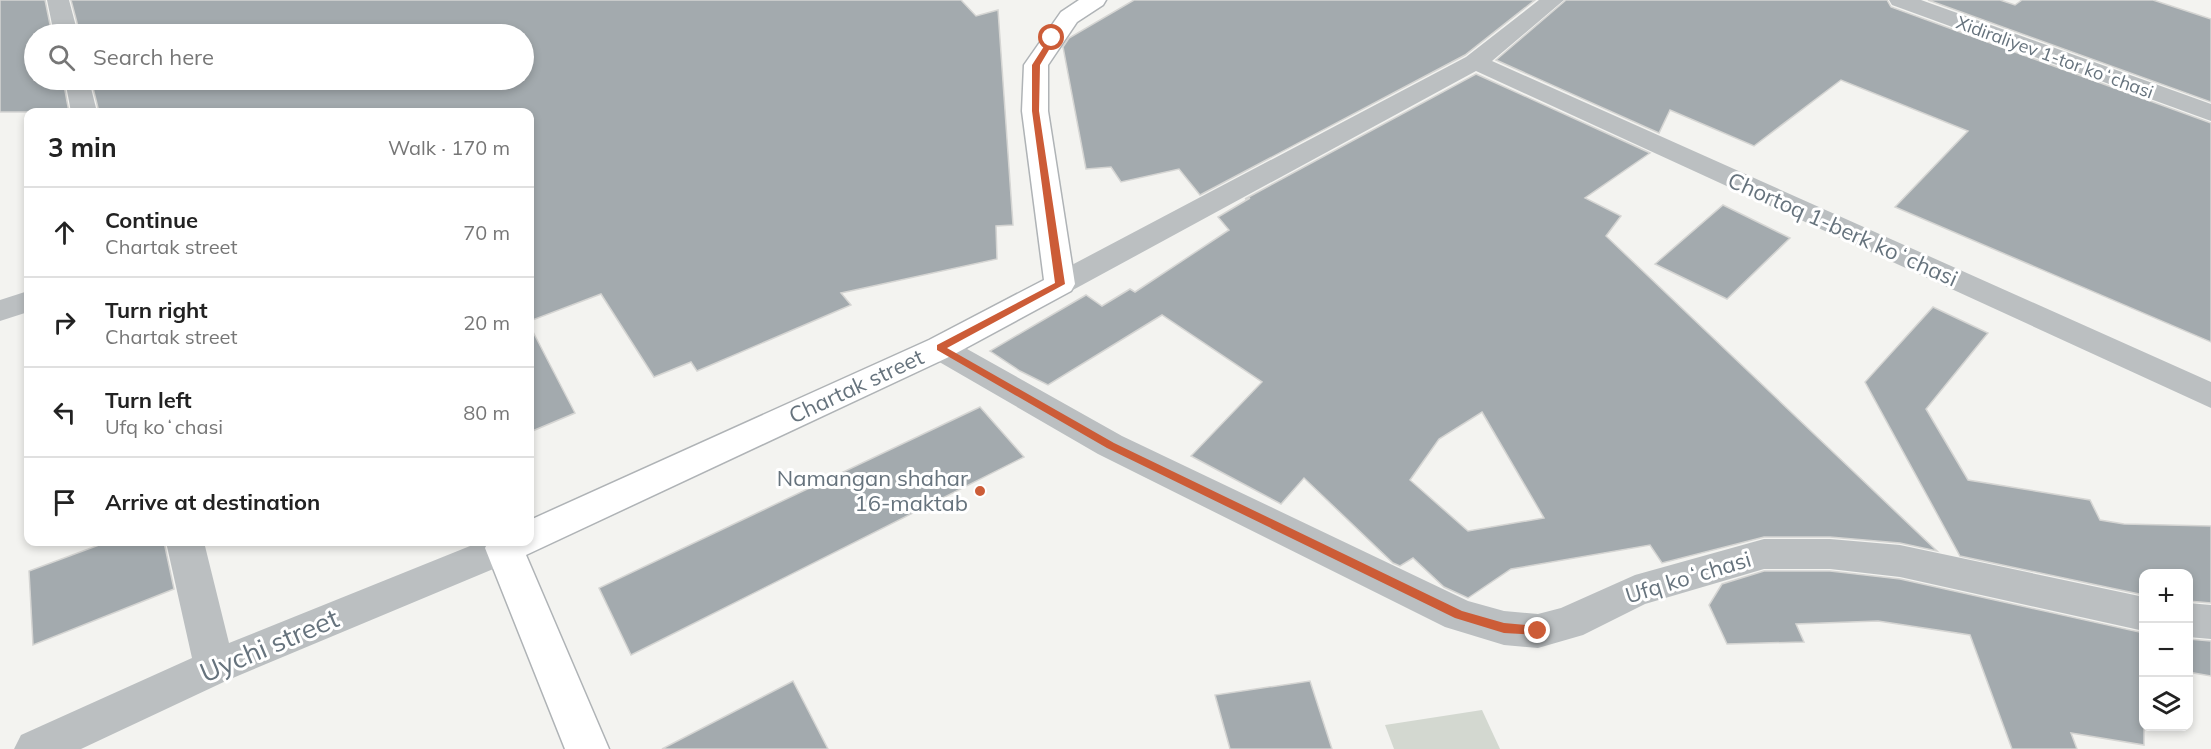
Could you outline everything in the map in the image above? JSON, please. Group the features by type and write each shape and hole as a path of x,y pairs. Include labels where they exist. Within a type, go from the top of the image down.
{"main road":[{"path":"1060,284 1035,111 1036,65 1069,17 1095,0"},
{"name":"Chartak street","path":"534,534 940,348 1060,284"},
{"path":"518,546 587,749"}],"street":[{"path":"58,0 64,24"},
{"path":"1060,284 1475,62 1553,0"},
{"name":"Xidiraliyev 1-tor koʻchasi","path":"1900,0 2211,113"},
{"name":"Chortoq 1-berk koʻchasi","path":"1475,62 2211,396"},
{"path":"78,90 83,108"},
{"path":"0,311 24,302"},
{"name":"Ufq koʻchasi","path":"940,348 1121,451 1459,615 1504,628 1538,631 1569,623 1635,591 1764,554 1830,554 1900,561 2139,613"},
{"path":"186,546 214,667"},
{"name":"Uychi street","path":"36,749 214,667 507,546"},
{"path":"2193,620 2211,622"}],"shaded area":[{"path":"1482,710 1500,749 1394,749 1385,725"}],"building":[{"path":"0,0 45,0 50,24 24,24 24,90 65,90 68,108 24,108 24,112 0,112"},
{"path":"71,0 961,0 976,16 998,10 1013,225 996,226 997,259 841,293 851,305 697,371 691,362 654,377 601,294 534,319 534,108 98,108 94,90 534,90 534,24 77,24"},
{"path":"1134,0 1535,0 1465,55 1200,195 1179,169 1121,182 1111,167 1086,169 1063,47 1069,38"},
{"path":"1566,0 1887,0 1891,7 2211,123 2211,342 1895,207 1968,131 1841,80 1754,146 1670,110 1659,133 1496,60"},
{"path":"1928,0 2000,0 2015,5 2022,0 2153,0 2211,19 2211,102"},
{"path":"1476,74 1650,153 1585,198 1621,216 1606,236 1937,551 1900,543 1830,537 1764,537 1662,563 1650,545 1511,569 1468,598 1444,587 1413,558 1400,566 1393,563 1304,478 1281,504 1191,456 1262,382 1162,315 1048,385 1020,371 990,351 1086,295 1102,306 1130,289 1135,292 1229,230 1218,217 1250,198 1245,199","holes":["1482,412 1544,518 1468,531 1410,480 1439,439"]},
{"path":"1723,205 1790,238 1727,299 1655,264"},
{"path":"1933,307 1988,333 1926,409 1968,480 2090,500 2100,520 2124,524 2211,526 2211,603 2193,601 2193,569 2139,569 2139,594 1960,556 1865,382"},
{"path":"534,334 575,413 534,430"},
{"path":"980,407 1024,457 631,655 599,588"},
{"path":"96,546 165,546 174,589 33,645 29,571"},
{"path":"1764,571 1830,571 1900,579 2139,632 2139,731 2144,731 2144,745 2071,733 2077,749 2012,749 1970,635 1878,621 1796,624 1804,642 1727,644 1709,605 1722,584"},
{"path":"2193,639 2211,641 2211,676 2193,673"},
{"path":"793,681 828,749 662,749"},
{"path":"1310,681 1332,749 1230,749 1215,695"}],"place":[{"name":"Namangan shahar 16-maktab","path":"980,491"}],"route":[{"path":"1052,38 1036,65 1035,111 1060,284 940,348 1110,445 1459,615 1504,628 1538,631"}]}
